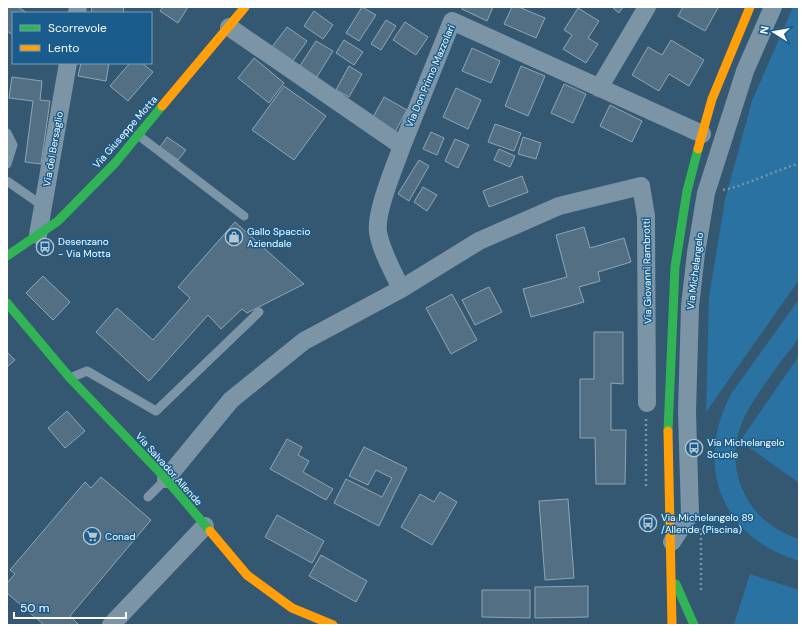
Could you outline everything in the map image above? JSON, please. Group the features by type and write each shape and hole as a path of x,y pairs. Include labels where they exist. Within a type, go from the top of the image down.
{"street":[{"name":"Via Giuseppe Motta","path":"7,256 58,221 116,162 245,7"},
{"path":"599,88 647,7"},
{"name":"Via Michelangelo","path":"672,625 672,542 668,417 675,267 687,191 712,99 750,7"},
{"name":"Via Michelangelo","path":"672,542 690,514 687,412 690,306 696,253 706,193 745,71 773,7"},
{"name":"Via Don Primo Mazzolari","path":"402,146 452,21 702,134"},
{"path":"228,27 402,146 378,218 378,231 383,247 401,289"},
{"name":"Via del Bersaglio","path":"38,235 68,64"},
{"name":"Via Giovanni Rambrotti","path":"166,479 231,400 304,341 401,289 479,241 559,206 641,186 646,216 646,403"},
{"name":"Via Salvador Allende","path":"7,303 70,378 166,479 247,575 292,608 333,625"},
{"path":"111,625 205,526"},
{"name":"Via Michelangelo","path":"671,572 694,625"},
{"path":"663,617 672,600"}],"lane":[{"path":"7,133 13,145 7,164"},
{"path":"138,135 244,216"},
{"path":"7,181 43,206"},
{"path":"70,378 87,372 156,411 259,312"},
{"path":"148,497 166,479"}],"path":[{"path":"706,193 736,187 799,162"},
{"path":"646,403 646,486"},
{"path":"701,524 701,594"}],"shaded area":[{"path":"793,7 799,7 799,280 706,412 709,297 725,200 752,101"},
{"path":"799,299 800,332 798,338 751,405 743,420 738,435 735,452 736,469 746,497 765,520 781,531 799,539 799,561 772,550 750,535 733,516 722,495 715,472 715,447 720,421 731,394"},
{"path":"799,356 799,483 740,441"},
{"path":"750,574 799,590 799,625 734,624"}],"building":[{"path":"7,7 18,7 26,12 12,12 12,34 7,31"},
{"path":"92,7 124,7 123,12 91,12"},
{"path":"163,7 188,7 178,23 160,11"},
{"path":"362,7 376,15 359,41 346,33"},
{"path":"463,7 493,7 487,21 462,9"},
{"path":"512,7 519,7 545,18 536,38 504,24"},
{"path":"612,7 623,7 619,13"},
{"path":"683,7 718,8 705,31 678,16"},
{"path":"578,8 599,21 588,38 598,44 586,63 563,49 572,35 564,30"},
{"path":"314,11 333,25 323,39 304,26"},
{"path":"386,20 396,26 381,50 371,44"},
{"path":"405,22 428,37 416,55 393,40"},
{"path":"287,27 307,41 292,62 272,47"},
{"path":"344,40 363,52 354,65 336,53"},
{"path":"671,40 704,60 689,86 669,74 659,91 632,75 648,47 662,55"},
{"path":"316,41 333,51 315,80 298,69"},
{"path":"472,48 500,61 491,83 462,71"},
{"path":"254,58 284,83 269,103 238,78"},
{"path":"81,64 109,64 106,81 78,76"},
{"path":"129,64 143,64 153,72 128,101 110,86"},
{"path":"349,66 362,74 349,97 336,90"},
{"path":"521,66 545,76 528,116 505,106"},
{"path":"12,77 42,81 40,100 50,101 41,164 25,162 33,101 9,98"},
{"path":"564,84 586,94 573,123 551,113"},
{"path":"284,86 326,116 294,160 252,130"},
{"path":"456,88 481,100 468,129 443,117"},
{"path":"384,97 407,110 394,134 371,121"},
{"path":"610,105 642,121 632,142 600,126"},
{"path":"495,124 521,133 514,151 488,142"},
{"path":"431,132 444,138 437,155 423,149"},
{"path":"167,137 186,150 178,160 160,147"},
{"path":"523,137 541,143 536,159 518,154"},
{"path":"455,139 469,145 458,168 445,161"},
{"path":"499,149 515,156 510,167 494,160"},
{"path":"419,160 429,166 409,201 398,194"},
{"path":"522,176 528,192 489,207 483,191"},
{"path":"423,187 437,195 427,211 414,202"},
{"path":"235,222 304,284 247,313 242,309 221,329 208,315 149,381 96,332 117,308 153,340 190,298 178,287"},
{"path":"584,227 590,248 624,238 631,262 598,272 600,281 579,287 584,302 531,317 523,289 567,277 556,235"},
{"path":"43,276 70,302 53,320 26,293"},
{"path":"489,287 502,312 475,325 462,300"},
{"path":"452,294 477,340 451,354 426,308"},
{"path":"594,332 623,332 623,384 611,383 611,430 626,430 625,484 596,484 595,438 580,438 580,379 594,379"},
{"path":"7,352 15,360 7,367"},
{"path":"67,411 85,431 65,448 48,428"},
{"path":"287,439 302,447 298,455 309,461 303,472 333,489 326,500 270,469"},
{"path":"364,447 407,468 379,526 334,503 346,479 382,497 392,478 376,470 368,485 349,476"},
{"path":"101,477 151,520 70,616 78,624 77,625 44,625 7,593 7,583 15,574 10,570 85,482 91,488"},
{"path":"440,492 457,502 432,545 401,527 420,494 434,502"},
{"path":"568,499 574,578 545,580 539,501"},
{"path":"277,515 324,541 312,563 265,537"},
{"path":"321,555 367,581 356,602 309,576"},
{"path":"588,586 588,617 535,618 535,587"},
{"path":"482,590 530,590 530,618 482,617"}],"traffic: fast":[{"path":"7,256 58,221 116,162 162,106"},
{"path":"668,431 675,267 687,191 698,149"},
{"path":"7,303 70,378 166,479 210,531"},
{"path":"676,584 694,625"}],"traffic: slow":[{"path":"162,106 245,7"},
{"path":"698,149 712,99 750,7"},
{"path":"668,431 672,625"},
{"path":"210,531 247,575 292,608 333,625"}],"place":[{"name":"Gallo Spaccio Aziendale","path":"234,237"},
{"name":"Desenzano - Via Motta","path":"45,247"},
{"name":"Via Michelangelo Scuole","path":"694,448"},
{"name":"Via Michelangelo 89 /Allende (Piscina)","path":"648,523"},
{"name":"Conad","path":"92,536"}]}
